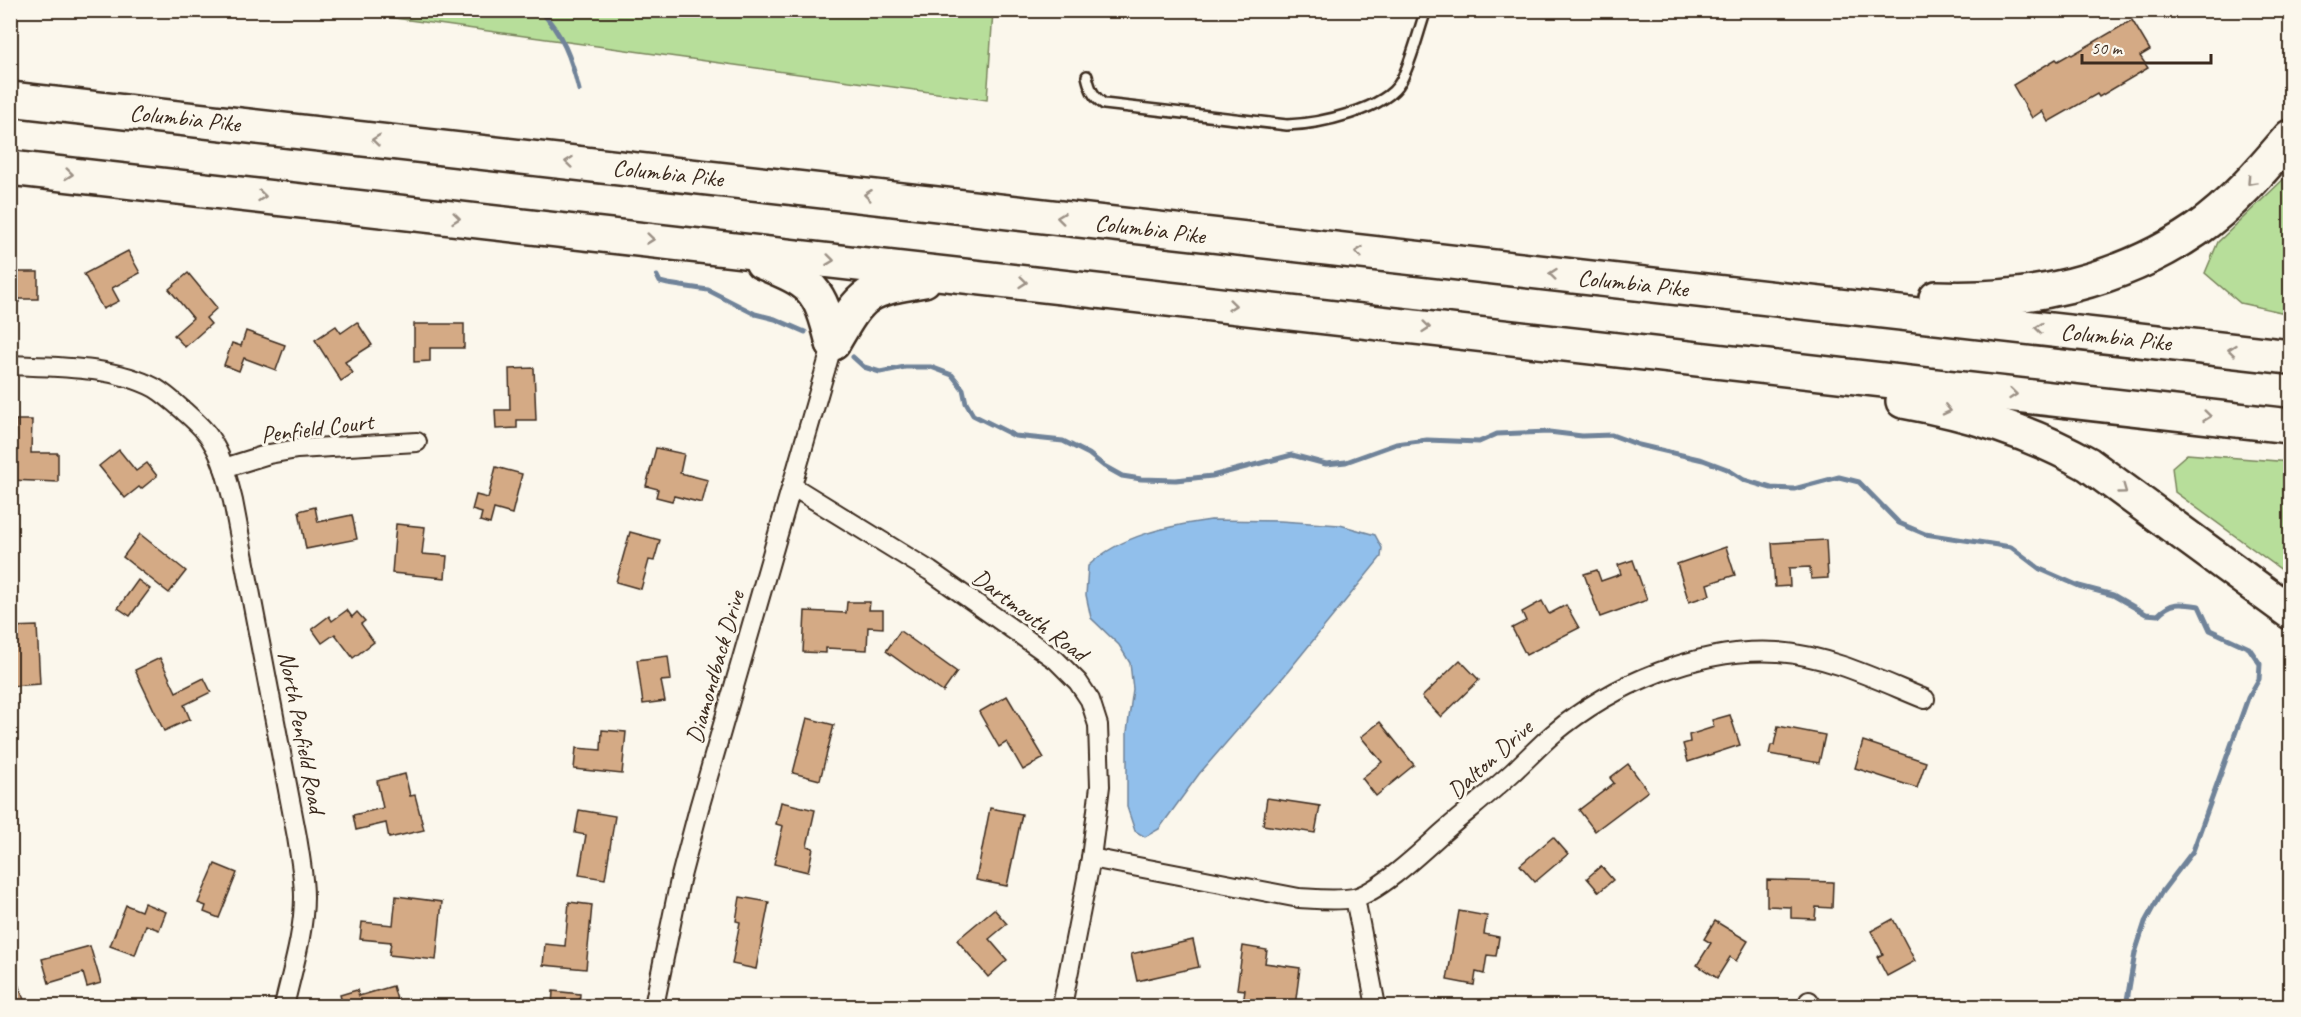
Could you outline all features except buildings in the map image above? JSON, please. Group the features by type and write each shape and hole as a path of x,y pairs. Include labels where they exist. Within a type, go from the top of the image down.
{"highway":[{"path":"10,89 81,106"},
{"name":"Columbia Pike","path":"10,99 2290,357"},
{"path":"1676,287 1956,299 2028,295 2063,287 2098,278 2134,264 2197,230 2244,188 2290,137"},
{"path":"10,168 2290,426"},
{"path":"730,248 799,277 810,286 825,312 833,343"},
{"path":"833,343 857,304 876,290 952,274"},
{"path":"1579,345 1930,406 1975,416 2017,430 2055,446 2088,464 2290,612"}],"street":[{"name":"Diamondback Drive","path":"654,1006 680,880 833,343"},
{"name":"North Penfield Road","path":"10,365 107,373 154,388 169,398 203,429 214,445 224,468 233,501 302,871 304,898 300,937 284,1006"},
{"name":"Penfield Court","path":"224,468 269,454 297,449 417,442"},
{"name":"Dartmouth Road","path":"792,486 930,571 1056,660 1078,682 1090,700 1098,725 1100,786 1091,858 1062,1006"},
{"name":"Dalton Drive","path":"1091,858 1299,898 1333,900 1355,897 1372,889 1423,850 1562,727 1622,690 1673,666 1712,657 1778,652 1846,667 1925,699"},
{"path":"1355,897 1376,1006"}],"lane":[{"path":"1087,76 1095,98 1104,104 1287,125 1315,122 1368,107 1393,92 1401,81 1426,10"}],"green space":[{"path":"344,11 993,11 987,100"},
{"path":"2290,173 2290,314 2240,303 2205,273 2218,242"},
{"path":"2187,454 2290,462 2290,576 2175,492 2172,467"}],"water":[{"path":"1211,520 1340,525 1375,535 1382,548 1381,557 1285,675 1199,774 1159,829 1145,837 1135,831 1127,807 1127,732 1133,689 1130,663 1119,645 1091,618 1086,595 1088,566 1101,555 1130,539 1178,525"}],"waterway":[{"path":"540,10 555,28 565,47 579,90"},
{"path":"657,276 660,282 708,290 755,314 775,319 805,332"},
{"path":"853,357 864,367 880,372 905,367 931,367 952,375 963,389 966,403 973,415 1015,436 1063,441 1089,454 1122,476 1176,480 1212,476 1292,455 1326,464 1346,462 1396,444 1427,440 1479,442 1497,434 1549,432 1582,436 1612,435 1639,445 1703,460 1727,469 1744,480 1771,488 1794,489 1839,477 1859,482 1899,523 1925,534 2011,547 2040,569 2079,586 2113,595 2146,614 2158,615 2167,607 2177,604 2199,606 2210,630 2249,648 2260,664 2259,679 2248,698 2193,851 2161,893 2145,922 2135,953 2126,1006"}]}
